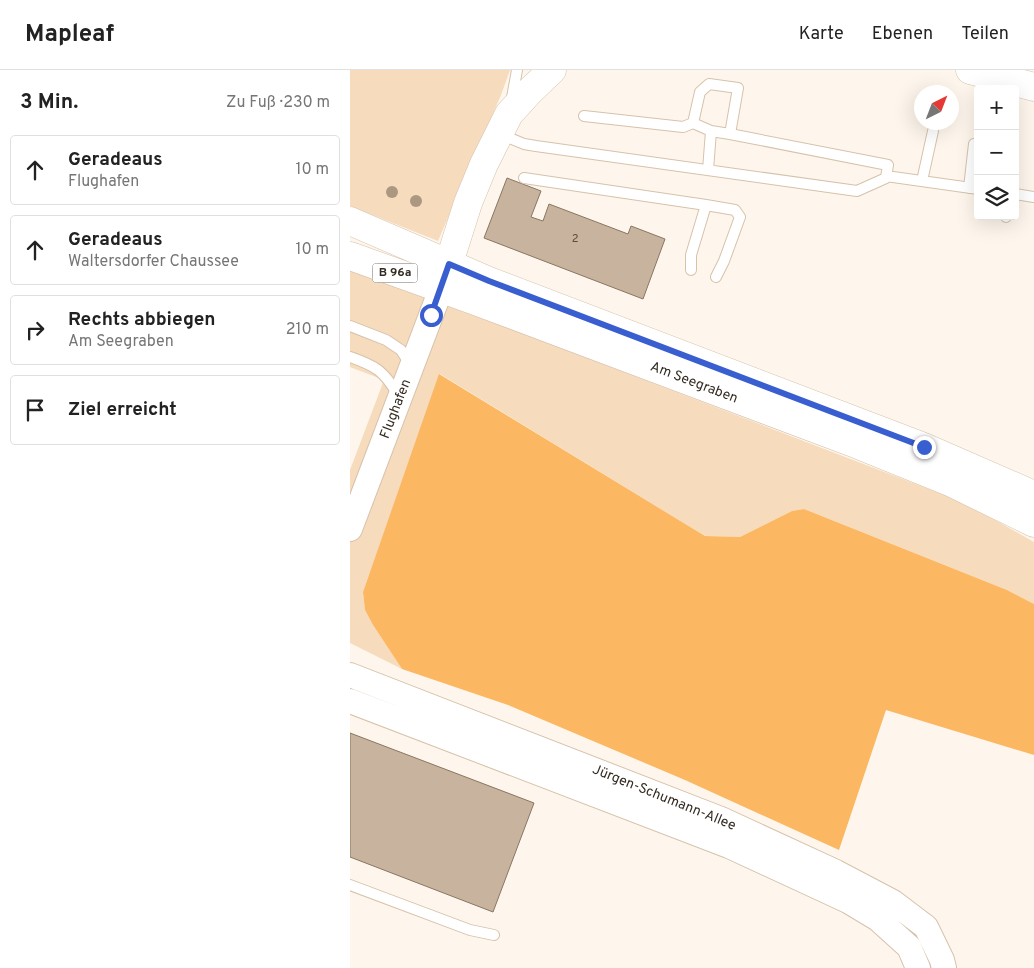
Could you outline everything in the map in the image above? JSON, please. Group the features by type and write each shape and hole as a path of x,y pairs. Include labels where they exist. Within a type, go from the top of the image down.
{"main road":[{"path":"445,276 468,203 484,164 504,124 530,90 552,70"},
{"path":"970,70 1034,87"},
{"name":"Am Seegraben","path":"350,221 445,276 950,482 1034,523"},
{"name":"Am Seegraben","path":"350,256 445,276 489,281 924,447 1034,495"}],"street":[{"name":"Flughafen","path":"350,529 445,276"},
{"name":"Jürgen-Schumann-Allee","path":"350,674 721,819 836,872 893,902 926,927 944,968"},
{"name":"Jürgen-Schumann-Allee","path":"350,701 720,842 848,901 878,919 909,947 918,968"}],"lane":[{"path":"517,70 504,124 524,144 856,191 886,178 888,165 711,131 693,123 683,127 584,116"},
{"path":"693,123 700,92 709,84 738,88 730,134"},
{"path":"708,170 711,131"},
{"path":"922,181 933,131"},
{"path":"886,176 973,188 974,144"},
{"path":"524,178 735,210 740,217 716,277"},
{"path":"1019,194 1034,196"},
{"path":"691,270 690,255 706,205"},
{"path":"350,326 386,340 401,350 412,366"},
{"path":"350,356 370,364 388,378 400,398"},
{"path":"350,885 470,930 494,935"}],"shaded area":[{"path":"350,70 510,70 438,241 350,206"},
{"path":"350,267 965,503 1034,542 1034,604 1007,590 804,509 792,511 740,537 705,536 440,374 363,592 365,610 402,669 350,643 350,470 384,380 350,367"},
{"path":"439,374 705,536 740,537 792,511 804,509 1007,590 1034,604 1034,755 886,710 839,850 685,780 508,705 402,669 365,610 363,592"}],"building":[{"path":"507,178 541,191 531,217 543,221 549,204 628,234 631,226 665,239 643,299 484,238"},
{"path":"350,733 534,803 493,912 350,857"}],"route":[{"path":"431,315 449,264 924,447"}]}
